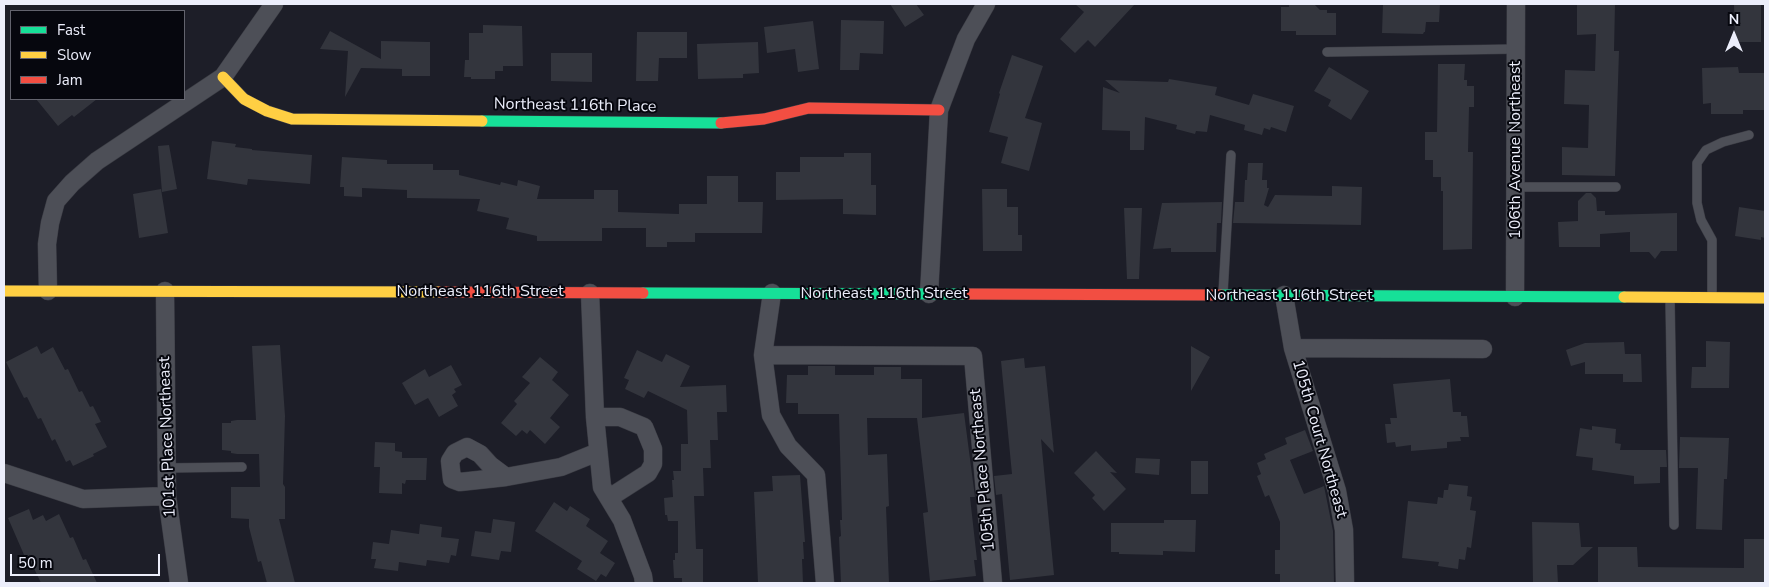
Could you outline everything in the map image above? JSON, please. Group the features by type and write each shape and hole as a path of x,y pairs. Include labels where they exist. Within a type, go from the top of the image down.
{"street":[{"path":"48,291 47,244 56,200 97,161 223,77 274,4"},
{"path":"929,294 939,110 966,39 986,4"},
{"name":"106th Avenue Northeast","path":"1515,297 1516,4"},
{"name":"Northeast 116th Place","path":"223,77 244,99 267,111 292,119 727,124 764,119 809,108 939,110"},
{"name":"Northeast 116th Street","path":"4,291 1765,298"},
{"name":"101st Place Northeast","path":"165,291 167,496 179,583"},
{"path":"590,293 595,417 602,487 622,520 644,583"},
{"path":"772,293 763,355 771,415 788,446 816,475 825,583"},
{"name":"105th Court Northeast","path":"1284,295 1293,348 1337,491 1344,530 1345,583"},
{"path":"1293,348 1482,349"},
{"name":"105th Place Northeast","path":"763,355 973,356 993,583"},
{"path":"595,417 620,417 644,427 653,449 652,464 648,473 609,498"},
{"path":"506,477 561,467 598,452"},
{"path":"4,473 83,499 167,496"}],"lane":[{"path":"1327,52 1516,49"},
{"path":"1712,297 1712,240 1701,220 1698,202 1697,163 1706,150 1723,142 1749,135"},
{"path":"1223,296 1231,155"},
{"path":"1516,187 1616,187"},
{"path":"1670,297 1674,525"},
{"path":"167,468 242,467"}],"building":[{"path":"890,4 916,4 924,15 905,27"},
{"path":"1075,4 1135,4 1095,47 1088,40 1075,53 1060,39 1084,12"},
{"path":"1289,4 1314,4 1320,10 1327,10 1327,13 1336,13 1336,35 1296,35 1296,31 1281,31 1281,7 1289,7"},
{"path":"1383,4 1440,4 1439,22 1426,22 1423,34 1382,33"},
{"path":"1577,4 1615,4 1614,51 1619,51 1615,176 1562,175 1562,147 1588,148 1589,105 1564,104 1565,70 1595,71 1596,34 1577,35"},
{"path":"1734,4 1761,4 1761,42 1735,42"},
{"path":"841,20 884,21 883,54 860,53 859,70 840,70"},
{"path":"813,21 819,69 798,72 795,49 767,53 764,27"},
{"path":"483,25 522,26 523,66 503,66 503,71 495,71 495,79 471,79 471,77 464,77 465,60 469,60 469,33 483,33"},
{"path":"330,31 381,59 381,41 430,42 430,76 402,76 402,69 361,68 345,97 348,51 320,49"},
{"path":"637,32 687,32 687,58 659,58 658,81 636,81"},
{"path":"758,42 759,73 743,74 743,78 698,79 697,44"},
{"path":"551,53 592,53 592,82 551,81"},
{"path":"1012,55 1043,66 1025,118 1042,123 1029,171 1001,163 1008,137 989,132 999,93"},
{"path":"1438,64 1465,64 1464,80 1467,80 1467,86 1474,86 1474,107 1469,107 1468,152 1473,152 1472,249 1443,250 1443,191 1441,191 1441,177 1433,177 1433,160 1425,160 1425,132 1437,132"},
{"path":"1329,67 1369,91 1351,120 1328,106 1331,100 1314,91"},
{"path":"1738,67 1739,73 1765,73 1765,110 1743,110 1743,114 1711,114 1711,103 1703,104 1702,68"},
{"path":"1169,79 1217,87 1215,95 1249,105 1253,94 1294,106 1286,132 1271,127 1270,130 1264,128 1262,135 1244,130 1245,125 1210,115 1207,132 1196,131 1195,134 1176,129 1177,125 1145,117 1144,150 1130,150 1130,131 1102,130 1103,87 1120,93 1105,80 1168,82"},
{"path":"37,100 96,100 74,117 72,115 58,126"},
{"path":"212,141 236,144 235,147 252,150 312,155 310,184 248,179 247,185 207,179"},
{"path":"169,145 177,189 162,192 158,146"},
{"path":"844,153 871,153 871,185 876,185 876,215 843,214 843,199 776,200 776,172 800,172 800,157 844,157"},
{"path":"342,157 387,160 387,164 433,164 433,170 459,170 459,175 500,185 501,182 517,186 518,180 540,186 537,199 594,199 594,190 618,190 618,212 679,214 679,204 707,204 707,176 738,176 738,202 763,202 762,233 695,233 695,242 667,242 667,247 646,247 646,228 602,228 602,241 537,241 537,236 506,229 509,218 477,211 480,199 407,198 407,190 362,188 362,197 344,196 344,187 340,187"},
{"path":"1248,163 1263,163 1262,180 1267,180 1267,188 1269,188 1264,205 1268,207 1275,195 1332,196 1332,186 1362,187 1361,225 1233,223 1235,202 1244,202"},
{"path":"161,189 168,233 139,238 133,194"},
{"path":"982,189 1007,189 1007,207 1018,207 1018,235 1022,235 1022,251 983,251"},
{"path":"1586,193 1591,193 1596,198 1597,211 1605,211 1605,215 1677,213 1677,251 1661,251 1655,259 1649,252 1630,252 1630,232 1600,234 1600,247 1559,247 1558,222 1578,221 1578,201"},
{"path":"1222,202 1221,223 1217,223 1216,252 1171,252 1171,248 1153,249 1162,203"},
{"path":"1739,207 1765,211 1765,238 1761,237 1761,240 1735,236"},
{"path":"1124,208 1142,208 1139,279 1127,279"},
{"path":"1706,341 1730,342 1729,388 1691,388 1692,367 1706,367"},
{"path":"1624,342 1625,354 1641,354 1642,382 1623,382 1623,374 1585,374 1585,362 1571,366 1566,350 1585,343"},
{"path":"280,345 285,416 283,484 285,487 285,519 279,519 295,583 267,583 261,561 258,562 249,527 249,519 231,518 231,487 260,487 259,454 237,454 222,450 222,423 231,423 231,421 237,420 256,420 252,346"},
{"path":"37,346 41,354 53,347 65,370 68,369 79,392 82,391 90,407 93,406 101,422 95,424 107,447 93,454 94,456 73,466 70,460 66,462 55,439 52,441 41,418 38,419 27,397 24,398 6,362"},
{"path":"1191,346 1210,357 1191,391"},
{"path":"637,350 662,362 666,354 690,366 680,387 726,385 727,412 717,412 718,440 710,440 711,468 703,468 704,496 694,496 696,549 703,549 703,583 682,583 682,578 674,578 673,560 675,560 675,553 678,553 678,521 668,521 667,515 665,515 664,498 673,497 673,471 681,471 681,444 688,444 687,410 648,391 644,398 625,389 629,380 624,378"},
{"path":"540,357 558,372 552,380 569,395 550,418 560,427 545,444 530,430 527,434 522,430 516,436 501,423 517,404 514,401 530,383 522,377"},
{"path":"1024,358 1025,368 1045,366 1054,453 1041,439 1054,575 1010,580 1002,494 996,495 994,476 1012,474 1001,361"},
{"path":"451,365 462,385 454,389 456,392 452,395 458,406 439,417 428,398 415,405 402,383 425,369 429,377"},
{"path":"808,366 835,366 835,375 874,375 874,367 901,367 901,379 922,379 922,418 964,413 975,497 970,497 977,560 974,560 976,576 930,581 923,513 928,512 917,418 867,418 868,455 887,454 889,506 886,507 889,583 841,583 839,537 841,536 840,520 842,520 839,414 798,414 798,403 786,403 787,375 808,375"},
{"path":"1450,379 1453,412 1461,412 1461,416 1467,416 1469,437 1460,437 1461,441 1447,442 1447,448 1411,451 1411,445 1396,447 1395,442 1387,443 1385,424 1391,424 1390,418 1397,418 1393,384"},
{"path":"1592,426 1616,429 1615,443 1621,444 1620,450 1666,450 1667,467 1660,467 1660,483 1634,484 1634,476 1592,470 1593,458 1576,456 1580,428 1592,430"},
{"path":"1305,430 1313,451 1290,460 1304,494 1324,486 1333,531 1334,583 1280,583 1280,574 1275,574 1275,550 1280,550 1280,522 1269,495 1265,497 1257,476 1261,474 1257,463 1266,459 1264,454 1287,444 1285,438"},
{"path":"1680,437 1729,438 1727,479 1724,479 1722,530 1696,529 1698,468 1679,468"},
{"path":"375,442 395,443 395,451 402,452 402,458 427,458 426,480 406,480 405,484 402,483 402,494 379,493 380,467 374,467"},
{"path":"1096,451 1117,473 1110,472 1126,489 1104,511 1092,498 1095,495 1074,473"},
{"path":"1136,458 1160,459 1159,475 1135,473"},
{"path":"1191,461 1208,461 1208,494 1191,494"},
{"path":"800,475 805,542 803,542 804,559 802,559 803,583 758,583 754,492 773,491 772,476"},
{"path":"1449,484 1468,486 1467,496 1472,497 1470,510 1476,511 1471,548 1467,547 1465,560 1459,559 1458,569 1438,566 1439,562 1402,558 1408,501 1437,504 1438,497 1443,498 1444,490 1448,490"},
{"path":"554,502 567,511 570,506 590,519 586,526 608,541 600,553 615,563 606,577 601,574 596,581 577,569 582,561 535,531"},
{"path":"29,509 33,520 43,515 46,521 59,514 70,538 73,537 83,560 86,559 97,583 41,583 31,562 28,564 8,518"},
{"path":"493,519 515,522 511,552 501,551 499,560 471,556 475,531 491,533"},
{"path":"1164,520 1196,520 1195,552 1163,551 1163,555 1119,554 1119,552 1111,552 1111,523 1164,523"},
{"path":"1532,522 1579,523 1581,547 1593,547 1573,565 1557,565 1558,583 1533,583"},
{"path":"420,524 442,527 441,537 459,539 456,556 451,555 449,563 427,560 426,566 399,562 398,571 374,568 376,559 371,559 373,542 389,544 391,530 419,534"},
{"path":"1744,539 1765,539 1765,583 1598,583 1598,547 1637,547 1638,567 1744,568"}],"traffic: fast":[{"path":"482,121 721,123"},
{"path":"643,293 965,294"},
{"path":"1221,295 1624,297"}],"traffic: slow":[{"path":"223,77 244,99 267,111 292,119 482,121"},
{"path":"4,291 440,292"},
{"path":"1624,297 1765,298"}],"traffic: jam":[{"path":"721,123 764,119 809,108 939,110"},
{"path":"440,292 643,293"},
{"path":"965,294 1221,295"}]}
